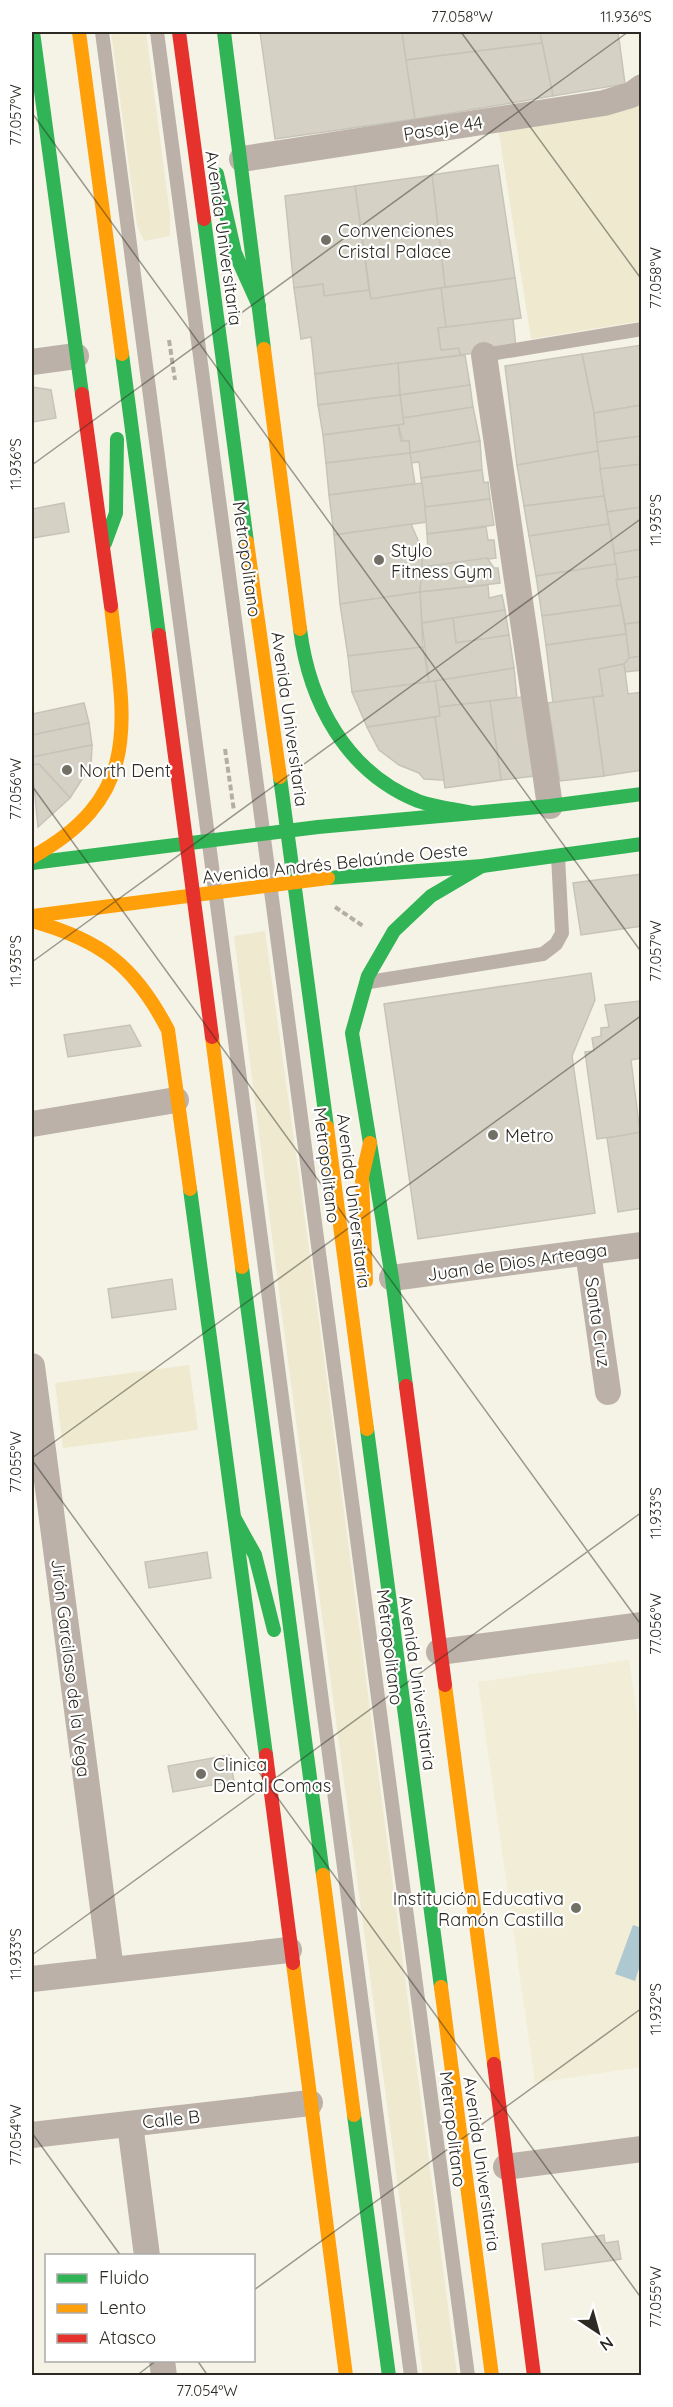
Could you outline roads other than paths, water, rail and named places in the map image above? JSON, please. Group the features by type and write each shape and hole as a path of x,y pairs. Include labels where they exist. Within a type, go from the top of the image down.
{"street":[{"path":"32,857 57,844 86,823 118,761 123,724 105,543 76,356 33,32"},
{"path":"79,32 304,1723 388,2376"},
{"name":"Avenida Universitaria","path":"179,32 295,882 492,2376"},
{"name":"Avenida Universitaria","path":"224,32 242,159 304,660 310,688 322,714 356,760 386,783 415,800 472,813"},
{"name":"Pasaje 44","path":"242,159 604,104 631,95 642,87"},
{"path":"187,99 208,136"},
{"path":"213,158 235,253 259,306"},
{"path":"484,355 550,806"},
{"path":"32,362 76,356"},
{"path":"105,543 116,513 117,432 125,372"},
{"name":"Avenida Andrés Belaúnde Oeste","path":"32,863 288,831 550,806 595,806 642,794"},
{"name":"Avenida Andrés Belaúnde Oeste","path":"32,919 295,882 482,866 558,856 599,844 642,844"},
{"name":"Avenida Universitaria","path":"482,866 429,895 401,922 387,941 364,983 352,1032 392,1278 534,2376"},
{"path":"32,919 61,928 95,943 126,966 153,998 168,1030 235,1519 289,1950 346,2376"},
{"path":"32,1124 176,1100"},
{"path":"352,1322 366,1284 362,1177 370,1143"},
{"name":"Juan de Dios Arteaga","path":"392,1278 642,1245"},
{"name":"Santa Cruz","path":"588,1252 608,1392"},
{"name":"Jirón Garcilaso de la Vega","path":"32,1366 34,1409 111,1970"},
{"path":"235,1519 255,1555 292,1702 304,1723"},
{"path":"439,1652 642,1625"},
{"path":"32,1979 289,1950"},
{"name":"Calle B","path":"32,2135 310,2103"},
{"path":"130,2124 147,2254"},
{"path":"506,2167 642,2149"}],"lane":[{"path":"102,32 411,2376"},
{"name":"Metropolitano","path":"157,32 468,2376"},
{"path":"484,355 642,329"},
{"path":"364,983 543,954 556,944 562,933 558,856"}],"water":[{"path":"633,1925 642,1928 641,1962 635,1981 615,1974"}],"place":[{"name":"Convenciones Cristal Palace","path":"326,240"},
{"name":"Stylo Fitness Gym","path":"379,560"},
{"name":"North Dent","path":"67,770"},
{"name":"Metro","path":"493,1135"},
{"name":"Clinica Dental Comas","path":"201,1774"},
{"name":"Institución Educativa Ramón Castilla","path":"576,1908"}]}
